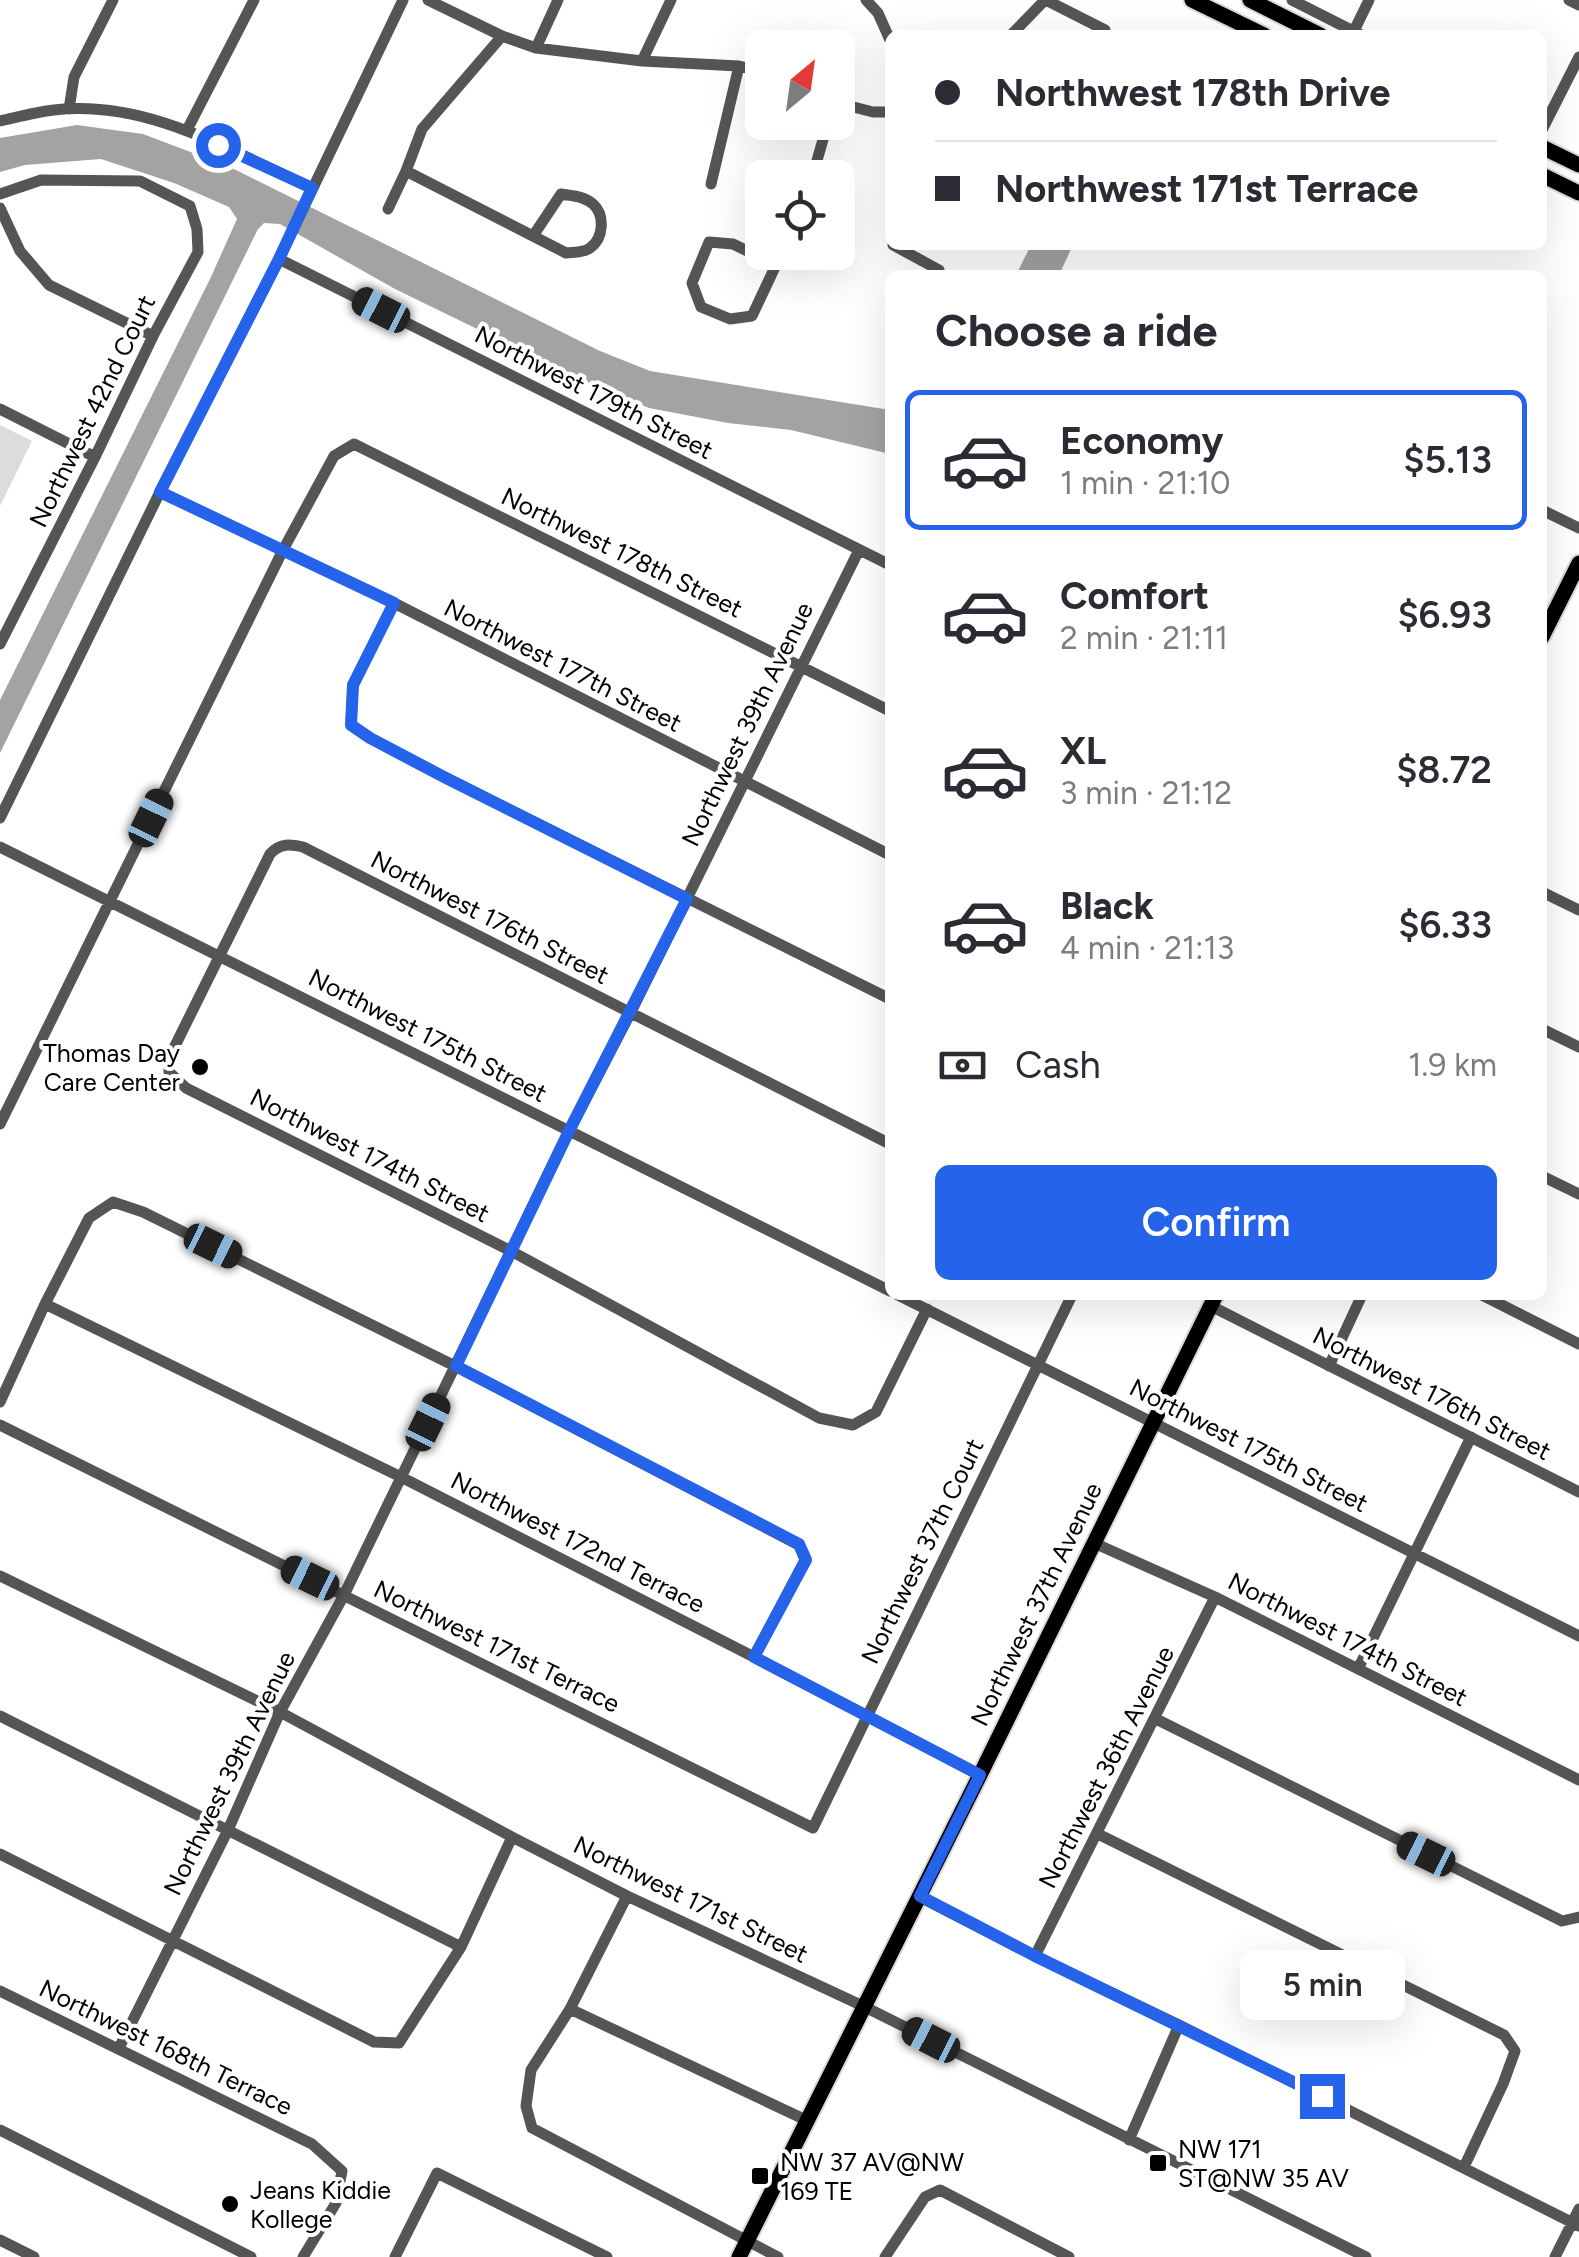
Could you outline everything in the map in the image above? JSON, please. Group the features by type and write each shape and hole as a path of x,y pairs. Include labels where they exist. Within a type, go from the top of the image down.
{"main road":[{"path":"1192,0 1254,30"},
{"path":"1250,0 1310,30"},
{"path":"1547,149 1579,165"},
{"path":"1547,177 1579,193"},
{"path":"1547,627 1579,564"},
{"name":"Northwest 37th Avenue","path":"743,2250 1213,1301"}],"street":[{"path":"69,109 74,78 113,0"},
{"path":"187,130 254,0"},
{"path":"0,818 279,259 403,0"},
{"path":"428,0 536,48 745,68"},
{"path":"536,48 558,0"},
{"path":"642,61 671,0"},
{"path":"866,0 886,30"},
{"path":"1015,30 1045,0 1105,30"},
{"path":"1292,0 1348,30"},
{"path":"1357,30 1369,0"},
{"path":"1569,0 1579,5"},
{"path":"388,210 422,130 502,36"},
{"path":"1547,118 1579,57"},
{"path":"710,184 738,66"},
{"path":"855,108 885,112"},
{"path":"0,121 69,109 140,115 187,130 312,188"},
{"path":"406,171 566,253 591,248 600,233 602,219 596,206 583,198 561,194 533,236"},
{"name":"Northwest 42nd Court","path":"0,194 41,180 140,181 190,206 198,252 0,644"},
{"path":"0,208 20,251 49,285 153,336"},
{"path":"709,242 733,244 776,266 752,316 730,319 701,307 692,283 709,242"},
{"path":"902,250 939,270"},
{"name":"Northwest 179th Street","path":"279,259 885,563"},
{"path":"0,409 95,458"},
{"name":"Northwest 178th Street","path":"282,550 334,456 354,444 885,708"},
{"name":"Northwest 177th Street","path":"160,492 394,603 885,853"},
{"path":"1547,512 1579,528"},
{"path":"0,1124 282,550"},
{"name":"Northwest 39th Avenue","path":"119,2048 228,1830 280,1712 344,1595 569,1131 859,550"},
{"path":"394,603 353,685 351,725 444,777 885,997"},
{"name":"Northwest 176th Street","path":"218,955 270,854 282,845 304,848 885,1142"},
{"name":"Northwest 175th Street","path":"0,846 885,1289"},
{"path":"1547,894 1579,910"},
{"name":"Northwest 174th Street","path":"218,955 169,1058 169,1072 186,1088 511,1251 819,1418 853,1425 876,1412 927,1310"},
{"path":"1547,1030 1579,1046"},
{"path":"1547,1178 1579,1194"},
{"path":"0,1402 89,1218 113,1202 144,1212 456,1366 799,1544 806,1560 754,1657"},
{"name":"Northwest 175th Street","path":"908,1300 1579,1636"},
{"name":"Northwest 37th Court","path":"812,1828 1070,1300"},
{"path":"1329,1366 1360,1300"},
{"path":"1492,1300 1579,1344"},
{"name":"Northwest 176th Street","path":"1213,1301 1329,1366 1579,1492"},
{"name":"Northwest 172nd Terrace","path":"45,1304 401,1478 980,1775"},
{"name":"Northwest 171st Terrace","path":"0,1425 812,1828"},
{"path":"1358,1669 1471,1437"},
{"name":"Northwest 174th Street","path":"1094,1543 1215,1597 1579,1780"},
{"name":"Northwest 171st Street","path":"0,1576 280,1712 627,1896 865,2007 1366,2257"},
{"name":"Northwest 36th Avenue","path":"1035,1956 1215,1597"},
{"path":"0,1716 461,1948"},
{"path":"1156,1720 1562,1921 1579,1917"},
{"path":"1098,1834 1504,2035 1515,2051 1464,2167"},
{"path":"0,1854 374,2042 399,2043 461,1948 512,1837"},
{"path":"627,1896 570,2009 531,2070 526,2106 532,2128 743,2250 778,2257"},
{"path":"920,1896 1576,2224"},
{"name":"Northwest 168th Terrace","path":"0,1992 312,2144 342,2171 336,2203 303,2257"},
{"path":"570,2009 808,2120"},
{"path":"1129,2140 1179,2025"},
{"path":"0,2130 251,2257"},
{"path":"395,2257 437,2173 607,2257"},
{"path":"885,2257 925,2197 940,2190 1069,2257"},
{"path":"1555,2257 1576,2224 1579,2209"},
{"path":"0,2240 34,2257"}],"shaded area":[{"path":"77,125 143,134 230,167 600,351 650,371 885,409 885,453 791,430 649,408 582,380 395,289 280,224 264,223 0,753 0,700 237,219 229,207 174,183 101,159 25,165 0,172 0,138"},
{"path":"1028,250 1071,250 1061,270 1018,270"},
{"path":"0,425 32,441 0,506"}],"place":[{"name":"Thomas Day Care Center","path":"200,1067"},
{"name":"NW 171 ST@NW 35 AV","path":"1158,2163"},
{"name":"NW 37 AV@NW 169 TE","path":"760,2176"},
{"name":"Jeans Kiddie Kollege","path":"230,2204"}],"route":[{"path":"218,145 312,188 160,492 394,603 353,685 351,725 444,777 687,899 456,1366 799,1544 806,1560 754,1657 980,1775 920,1896 1322,2096"}]}
